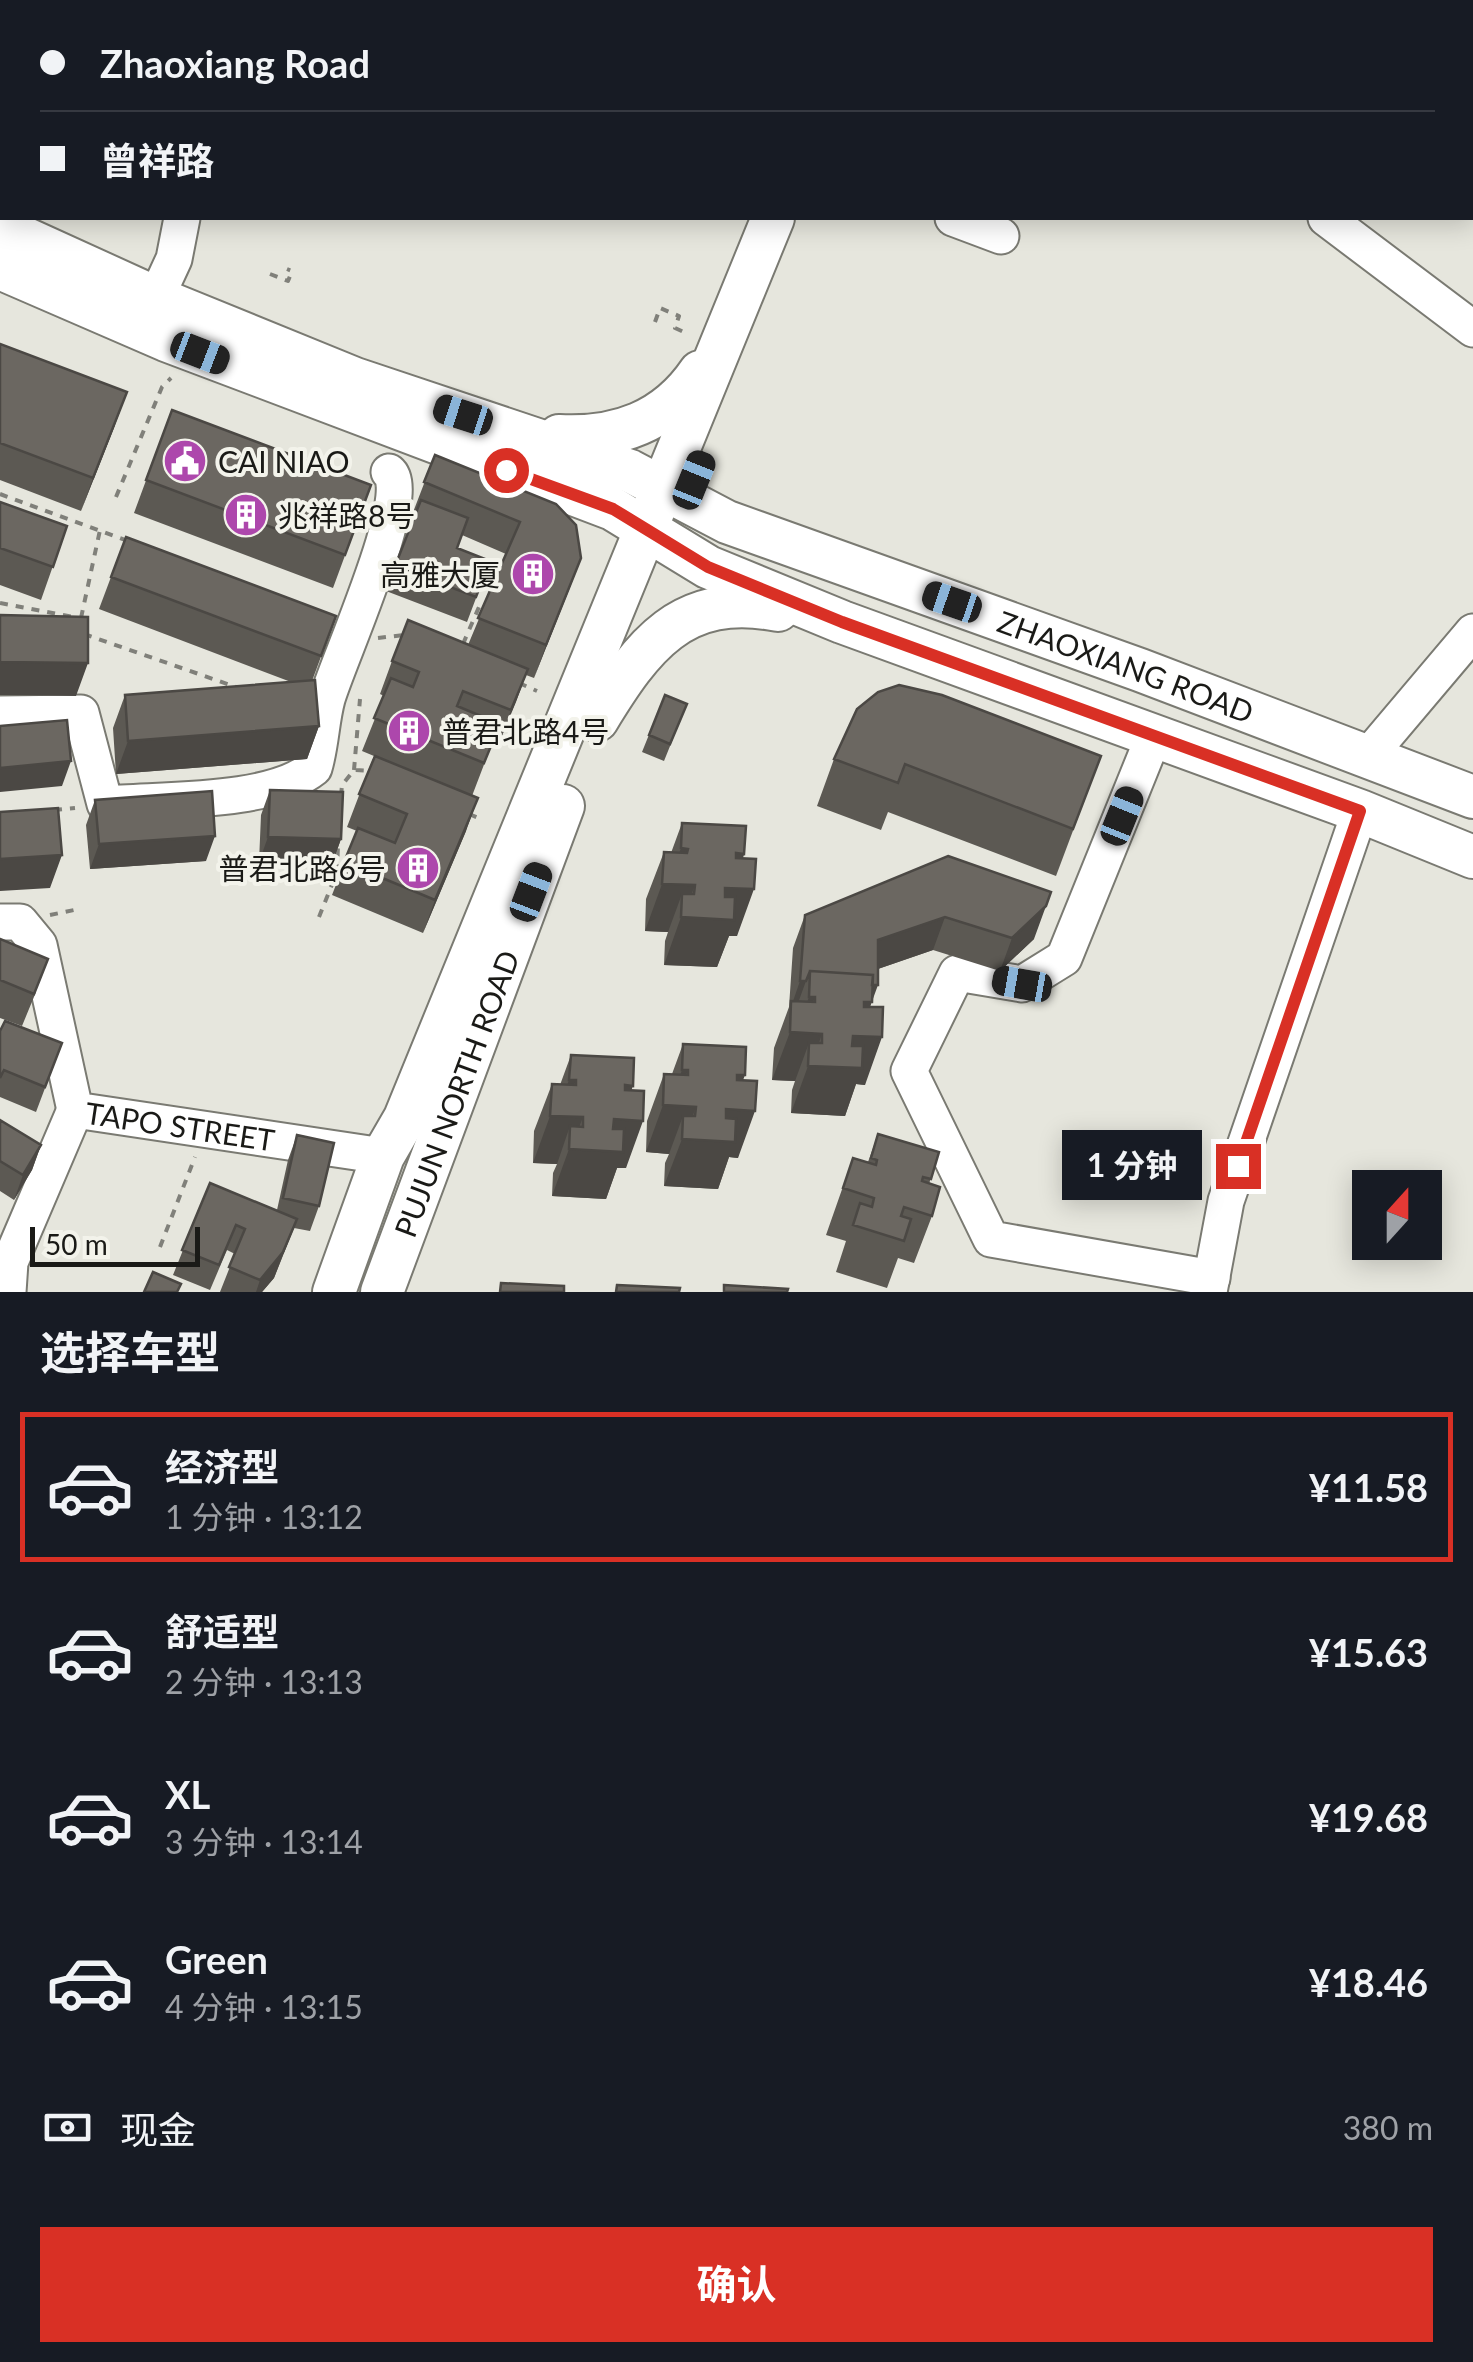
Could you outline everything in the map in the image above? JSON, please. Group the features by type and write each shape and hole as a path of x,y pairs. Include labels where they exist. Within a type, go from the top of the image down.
{"main road":[{"path":"499,428 562,437 611,436 667,411 772,220"},
{"path":"674,495 801,220"},
{"name":"ZHAOXIANG ROAD","path":"0,227 156,298 355,379 630,470 727,522 1369,755 1473,797"},
{"name":"ZHAOXIANG ROAD","path":"0,268 166,340 613,509 708,567 842,622 1360,811 1473,858"},
{"path":"674,495 707,333"},
{"name":"PUJUN NORTH ROAD","path":"334,1292 383,1156 405,1118 674,495"},
{"name":"PUJUN NORTH ROAD","path":"382,1292 596,720 657,537"},
{"path":"596,720 630,666 694,612 724,604 755,605 842,622"}],"street":[{"path":"156,298 174,259 182,220"},
{"path":"959,220 1001,236"},
{"path":"1329,220 1473,328"},
{"path":"0,714 81,713 106,804 265,790 296,782 314,768 326,702 390,529 396,485 389,472"},
{"path":"1369,755 1473,632"},
{"path":"1153,738 1064,958 1022,984 958,973 909,1071 991,1239 1211,1285 1226,1201 1360,811"},
{"name":"TAPO STREET","path":"0,922 20,922 40,945 74,1110 383,1156"},
{"path":"6,1270 74,1110"}],"path":[{"path":"270,274 288,281 292,271 287,269"},
{"path":"655,322 660,308 679,316 675,328 707,333"},
{"path":"116,497 162,387 174,374"},
{"path":"0,494 136,544"},
{"path":"100,530 81,618 84,634 238,688"},
{"path":"0,603 81,618"},
{"path":"458,658 479,607"},
{"path":"372,650 378,638 404,635"},
{"path":"506,678 537,691"},
{"path":"341,801 342,785 354,770 360,691"},
{"path":"354,770 365,768 382,775"},
{"path":"46,811 83,807"},
{"path":"466,812 483,820"},
{"path":"319,917 336,872 339,833"},
{"path":"160,1248 205,1130"}],"building":[{"path":"0,344 127,392 93,478 0,443"},
{"path":"172,410 371,485 345,555 146,480"},
{"path":"435,455 556,504 576,525 581,558 546,645 478,618 520,522 424,482"},
{"path":"421,500 468,518 457,548 490,561 476,597 395,566"},
{"path":"0,502 67,526 53,567 0,548"},
{"path":"126,537 336,616 321,656 111,577"},
{"path":"0,615 88,617 88,663 0,662"},
{"path":"408,620 528,669 511,710 463,691 457,706 500,724 484,763 374,718 391,678 413,687 419,672 392,661"},
{"path":"315,680 319,726 128,741 125,695"},
{"path":"899,685 942,695 1101,756 1073,829 905,764 898,783 834,759 857,709 878,692"},
{"path":"665,695 687,704 670,744 649,735"},
{"path":"67,720 71,761 0,768 0,726"},
{"path":"375,756 478,798 435,900 344,862 358,828 395,843 407,814 359,794"},
{"path":"270,790 343,792 341,839 268,837"},
{"path":"212,791 215,836 99,844 95,800"},
{"path":"58,808 62,855 0,859 0,812"},
{"path":"682,823 746,826 744,854 736,853 736,858 756,859 754,889 725,888 725,897 735,897 734,920 681,917 682,894 694,894 695,885 662,884 664,852 687,853 688,849 681,848"},
{"path":"948,856 1051,892 1046,906 1012,938 945,917 878,940 878,985 872,985 873,975 810,971 806,981 800,981 805,915"},
{"path":"0,939 48,959 34,994 0,980"},
{"path":"810,971 873,975 872,1002 864,1002 864,1007 883,1007 882,1037 853,1036 852,1046 863,1046 862,1068 808,1066 809,1043 822,1043 822,1034 790,1032 791,1001 815,1002 815,997 809,997"},
{"path":"5,1021 62,1043 45,1087 4,1070 0,1078 0,1031"},
{"path":"683,1044 746,1047 745,1075 737,1075 737,1080 757,1081 755,1111 726,1109 726,1118 736,1119 735,1142 682,1139 683,1116 695,1116 696,1107 663,1105 664,1074 688,1075 688,1070 682,1070"},
{"path":"571,1055 634,1058 633,1086 625,1085 625,1090 644,1091 643,1121 614,1119 613,1129 624,1129 623,1152 569,1149 570,1126 583,1127 583,1117 550,1116 552,1084 576,1085 576,1080 569,1080"},
{"path":"0,1120 41,1145 23,1175 0,1161"},
{"path":"878,1134 939,1152 931,1179 923,1177 922,1181 940,1187 932,1216 904,1207 901,1216 911,1219 904,1241 853,1225 860,1203 872,1207 874,1198 843,1188 853,1158 876,1165 877,1160 871,1158"},
{"path":"297,1135 334,1143 319,1206 283,1198"},
{"path":"210,1183 297,1219 283,1252 260,1280 229,1267 245,1229 236,1225 219,1265 182,1250"},
{"path":"153,1272 181,1284 177,1292 144,1292"},
{"path":"501,1283 564,1286 564,1292 500,1292"},
{"path":"617,1285 680,1288 679,1292 616,1292"},
{"path":"724,1285 788,1289 724,1292"}],"place":[{"name":"CAI NIAO","path":"185,461"},
{"name":"兆祥路8号","path":"246,515"},
{"name":"高雅大厦","path":"533,574"},
{"name":"普君北路4号","path":"409,731"},
{"name":"普君北路6号","path":"418,868"}],"route":[{"path":"506,470 613,509 708,567 842,622 1360,811 1238,1166"}]}
